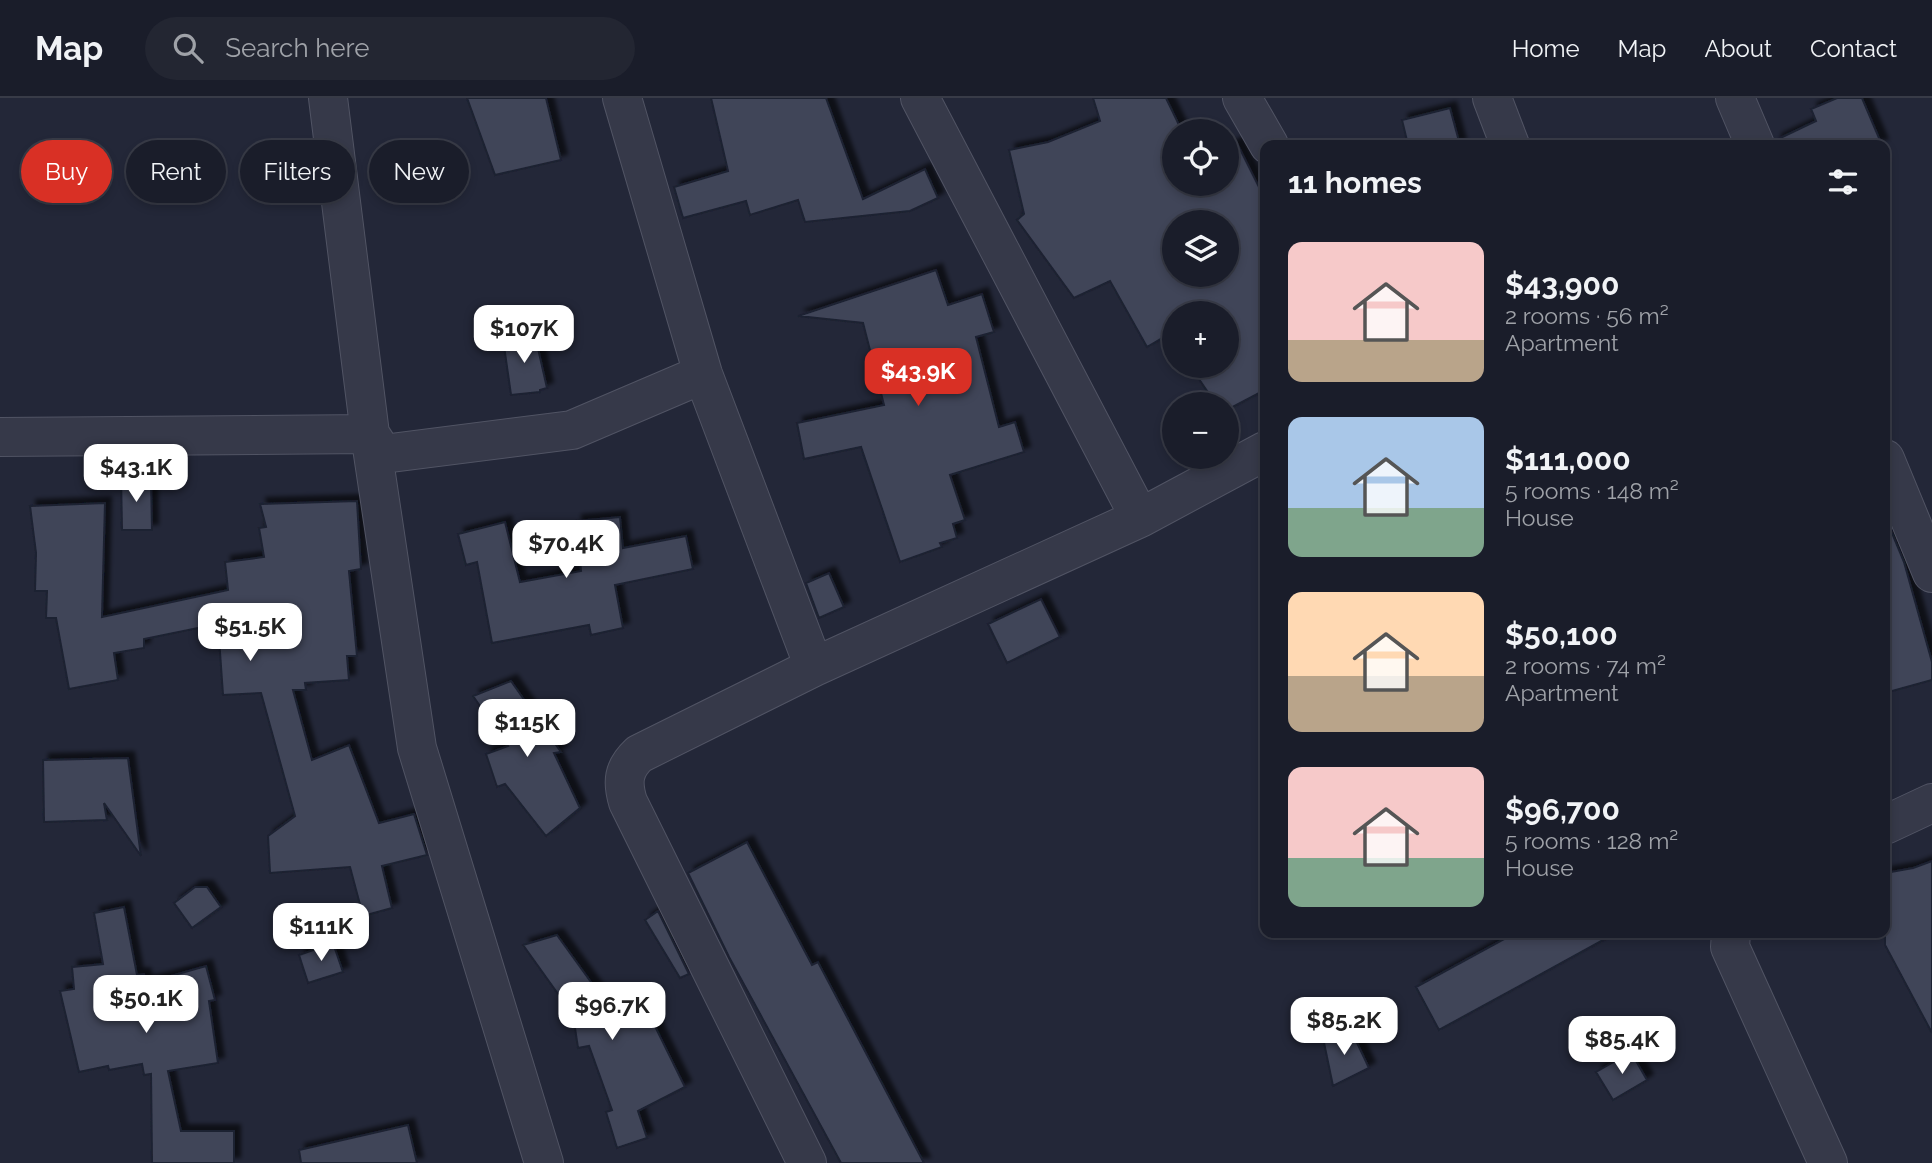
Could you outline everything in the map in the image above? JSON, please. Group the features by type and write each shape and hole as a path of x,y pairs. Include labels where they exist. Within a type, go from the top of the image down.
{"street":[{"path":"328,98 370,434 416,748 544,1163"},
{"path":"622,98 703,374 814,667"},
{"path":"920,98 1140,518"},
{"path":"1242,98 1266,140"},
{"path":"1492,98 1508,140"},
{"path":"1735,98 1753,140"},
{"path":"370,434 383,454 572,430 703,374"},
{"path":"0,436 370,434"},
{"path":"807,1163 628,802 624,776 629,763 639,754 814,667 1140,518 1260,454"},
{"path":"1890,471 1932,573"},
{"path":"1890,823 1932,803"},
{"path":"1731,938 1730,947 1828,1163"}],"building":[{"path":"467,98 546,98 561,160 495,175"},
{"path":"711,98 826,98 863,199 925,169 938,198 910,211 805,222 798,200 750,215 746,201 683,218 674,187 728,171"},
{"path":"1093,98 1166,98 1176,119 1162,119 1162,196 1239,196 1239,147 1260,189 1260,393 1239,404 1239,392 1208,392 1198,378 1239,378 1239,301 1162,301 1162,338 1147,347 1110,281 1074,298 1017,220 1024,214 1009,150 1048,142 1100,121"},
{"path":"1837,98 1862,98 1880,140 1776,140 1816,121 1811,109"},
{"path":"1450,108 1459,140 1407,140 1402,120"},
{"path":"936,270 948,305 982,294 994,332 976,337 999,427 1015,422 1024,452 950,475 965,520 953,524 957,538 940,543 942,547 900,562 861,447 804,459 797,423 884,405 863,323 798,316"},
{"path":"535,335 547,388 540,392 511,395 503,339"},
{"path":"121,477 151,477 152,530 122,530"},
{"path":"357,501 361,569 349,571 357,656 347,656 349,680 305,683 306,690 293,690 312,760 349,745 379,823 414,814 427,855 382,866 392,908 363,916 350,867 270,873 268,836 295,816 261,693 223,695 218,624 144,639 144,648 114,653 118,680 69,689 56,618 46,618 47,591 35,591 36,553 30,506 105,503 102,617 228,590 225,562 264,557 259,528 266,527 260,504"},
{"path":"620,517 623,548 686,536 693,569 615,585 623,628 591,635 589,625 492,643 477,562 466,565 458,534 505,522 520,582 581,571 576,521"},
{"path":"1890,528 1904,562 1932,662 1932,680 1890,692"},
{"path":"829,573 844,607 819,618 806,583"},
{"path":"1041,599 1060,637 1007,663 988,624"},
{"path":"511,681 561,752 554,753 580,808 546,836 505,784 497,787 486,754 508,746 473,696"},
{"path":"128,758 141,856 104,803 107,820 44,822 43,760"},
{"path":"747,842 812,965 818,962 924,1163 841,1163 729,957 688,873"},
{"path":"1932,861 1932,1033 1885,945 1885,938 1890,938 1890,872"},
{"path":"195,887 207,887 221,907 192,928 174,903"},
{"path":"124,907 137,975 144,974 146,983 206,966 215,1000 209,1001 218,1063 168,1071 181,1131 234,1131 234,1163 152,1163 151,1074 144,1075 142,1064 109,1070 108,1066 79,1072 60,991 74,989 72,967 103,964 94,913"},
{"path":"658,911 689,974 680,978 645,920"},
{"path":"557,935 612,1011 643,1002 685,1087 638,1111 647,1138 617,1148 606,1112 612,1110 589,1046 578,1048 573,1015 523,945"},
{"path":"1506,938 1607,938 1439,1030 1416,987"},
{"path":"333,943 343,972 308,983 299,955"},
{"path":"1352,1032 1369,1068 1333,1086 1323,1038"},
{"path":"1631,1052 1647,1080 1613,1100 1596,1072"},
{"path":"408,1125 417,1163 301,1163 299,1150"}]}
